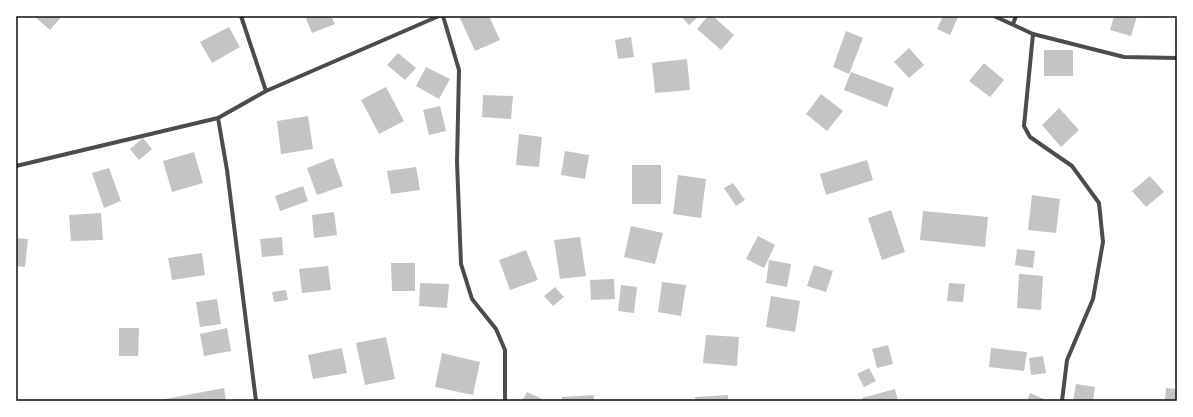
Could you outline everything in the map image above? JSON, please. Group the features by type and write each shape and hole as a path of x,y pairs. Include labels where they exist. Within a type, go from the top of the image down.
{"street":[{"path":"241,16 266,90"},
{"path":"16,166 218,118 266,90 439,16"},
{"path":"443,16 459,70 457,162 460,264 472,299 496,328 505,350 505,401"},
{"path":"994,16 1033,34 1124,57 1177,58"},
{"path":"1013,24 1016,16"},
{"path":"1033,34 1024,126 1030,137 1072,166 1099,203 1103,242 1093,299 1067,360 1062,401"},
{"path":"218,118 228,178 256,401"}],"building":[{"path":"34,16 62,16 50,30"},
{"path":"305,16 331,16 335,24 312,33"},
{"path":"459,16 489,16 500,40 475,51"},
{"path":"681,16 699,16 689,25"},
{"path":"708,16 713,16 734,35 721,50 697,29"},
{"path":"943,16 958,17 950,35 937,29"},
{"path":"1114,16 1137,16 1131,36 1110,30"},
{"path":"229,27 240,47 212,63 200,42"},
{"path":"846,31 863,38 849,74 833,67"},
{"path":"631,37 634,57 618,59 615,40"},
{"path":"909,48 924,65 909,78 894,62"},
{"path":"1044,50 1073,50 1073,76 1044,76"},
{"path":"398,53 416,68 405,80 387,65"},
{"path":"687,59 690,90 655,93 652,63"},
{"path":"984,63 1004,80 990,97 969,81"},
{"path":"426,67 450,79 439,99 416,86"},
{"path":"851,72 894,88 887,107 844,90"},
{"path":"386,87 404,121 379,134 361,100"},
{"path":"821,94 843,111 827,131 806,114"},
{"path":"483,95 513,96 511,119 482,117"},
{"path":"440,106 446,131 429,135 423,110"},
{"path":"1059,108 1079,130 1061,147 1042,125"},
{"path":"308,116 313,149 281,154 277,121"},
{"path":"519,134 542,137 539,167 516,165"},
{"path":"143,138 152,149 139,160 130,149"},
{"path":"565,151 589,155 585,179 561,175"},
{"path":"194,152 203,183 172,192 163,161"},
{"path":"333,158 343,186 317,195 307,168"},
{"path":"867,160 873,180 826,195 820,174"},
{"path":"632,165 661,165 661,204 632,204"},
{"path":"416,167 420,190 391,194 387,171"},
{"path":"109,168 121,201 104,208 92,173"},
{"path":"678,175 706,179 701,218 673,214"},
{"path":"1150,176 1164,192 1146,207 1132,191"},
{"path":"733,183 745,200 736,206 724,188"},
{"path":"303,186 308,201 280,211 275,196"},
{"path":"1032,195 1060,199 1056,233 1028,230"},
{"path":"891,210 905,252 882,260 868,218"},
{"path":"923,211 988,217 985,247 920,240"},
{"path":"334,212 337,235 314,238 312,215"},
{"path":"101,213 103,240 71,241 69,215"},
{"path":"631,226 663,233 655,264 624,257"},
{"path":"758,236 775,245 764,268 746,259"},
{"path":"282,237 283,255 262,257 260,239"},
{"path":"580,237 586,276 560,279 554,240"},
{"path":"16,238 28,239 25,267 16,266"},
{"path":"1017,249 1035,251 1033,268 1015,265"},
{"path":"526,250 538,280 510,290 499,260"},
{"path":"202,253 205,275 172,280 168,258"},
{"path":"769,260 791,264 787,287 766,283"},
{"path":"391,263 415,263 415,291 392,291"},
{"path":"814,265 833,271 826,292 807,286"},
{"path":"328,266 331,290 302,293 299,269"},
{"path":"1019,274 1043,276 1041,310 1017,308"},
{"path":"614,279 615,299 591,300 590,280"},
{"path":"662,282 686,285 681,316 658,312"},
{"path":"420,283 449,284 447,308 419,306"},
{"path":"949,283 965,284 963,302 947,301"},
{"path":"621,285 637,287 634,313 618,311"},
{"path":"555,287 564,297 553,306 544,296"},
{"path":"286,290 288,300 274,302 272,292"},
{"path":"771,296 800,301 795,332 766,327"},
{"path":"217,299 221,324 200,327 196,302"},
{"path":"119,328 139,328 138,356 119,356"},
{"path":"227,328 231,351 204,356 200,334"},
{"path":"706,335 739,337 737,366 703,363"},
{"path":"386,337 395,379 365,385 356,343"},
{"path":"888,345 893,364 877,368 872,349"},
{"path":"342,348 347,373 313,379 308,355"},
{"path":"991,348 1027,352 1024,371 989,367"},
{"path":"442,353 480,362 473,395 435,387"},
{"path":"1043,356 1046,373 1031,375 1029,358"},
{"path":"869,368 876,381 864,387 857,374"},
{"path":"1076,384 1095,387 1093,401 1073,401"},
{"path":"224,388 226,401 160,401 160,400"},
{"path":"1166,388 1177,389 1177,401 1165,401"},
{"path":"895,389 898,401 862,401 862,398"},
{"path":"527,392 542,399 541,401 522,401"},
{"path":"1030,393 1044,399 1043,401 1027,401"},
{"path":"594,395 594,401 562,401 562,397"},
{"path":"728,395 728,401 696,401 695,397"}]}
